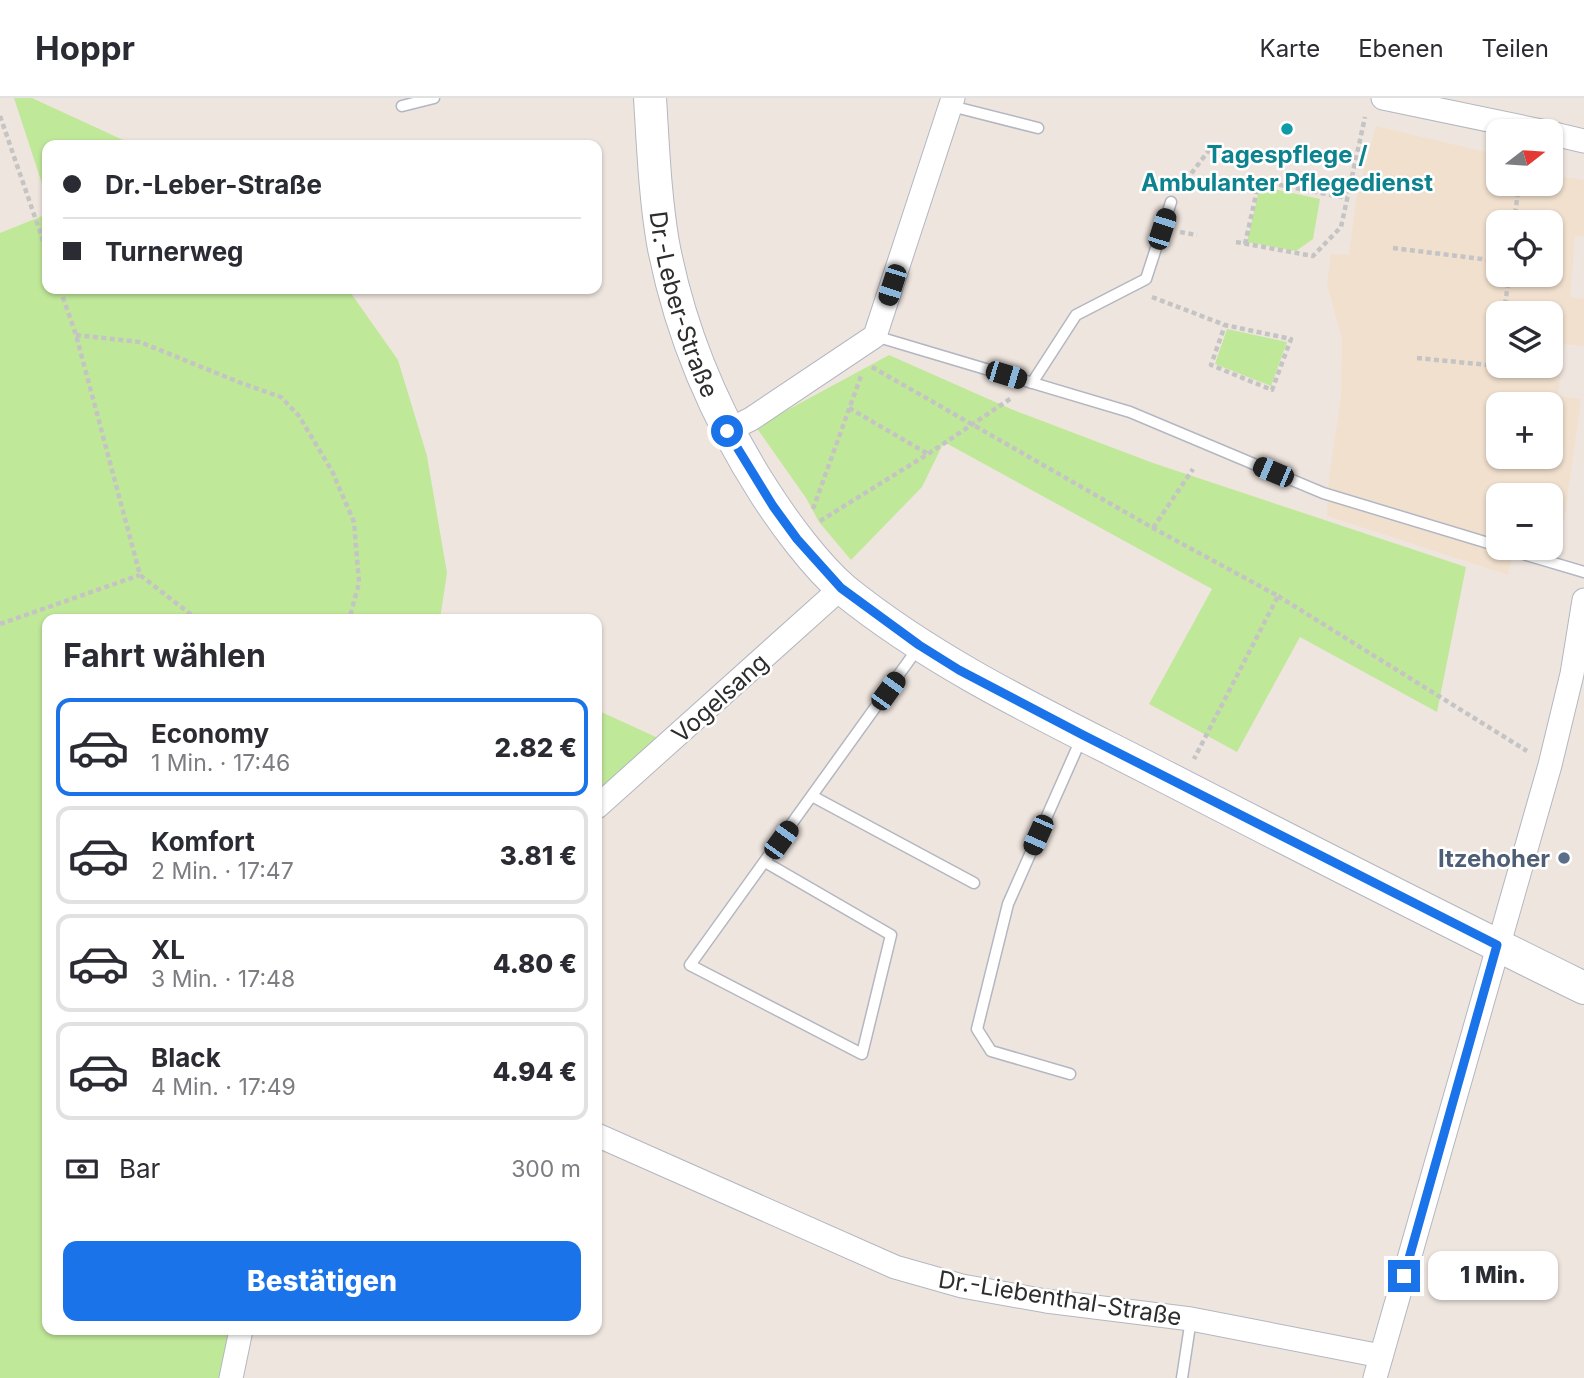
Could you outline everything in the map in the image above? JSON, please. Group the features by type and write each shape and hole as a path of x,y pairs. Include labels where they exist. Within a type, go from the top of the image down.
{"main road":[{"name":"Dr.-Leber-Straße","path":"650,98 663,243 701,375 727,431 773,506 797,539 841,588 919,645 959,670 1584,988"}],"street":[{"path":"1383,98 1486,120"},
{"path":"727,431 751,419 875,336 952,102"},
{"path":"1563,136 1584,141"},
{"name":"Vogelsang","path":"602,803 841,588"},
{"path":"1378,1367 1497,945 1578,676 1584,600"},
{"name":"Dr.-Liebenthal-Straße","path":"602,1137 895,1267 962,1286 1022,1297 1191,1319 1378,1367"},
{"path":"231,1378 240,1335"}],"lane":[{"path":"402,106 434,98"},
{"path":"952,102 1038,128"},
{"path":"1032,383 1076,315 1146,279 1171,202"},
{"path":"875,336 1130,412 1323,494 1486,543"},
{"path":"1544,560 1584,572"},
{"path":"765,862 891,935 862,1054 690,965 919,645"},
{"path":"1070,1074 991,1051 977,1029 1008,904 1083,735"},
{"path":"812,796 974,883"},
{"path":"1182,1378 1191,1319"}],"path":[{"path":"0,116 42,238"},
{"path":"1236,242 1313,256 1341,227 1365,117"},
{"path":"1171,202 1213,145 1216,145"},
{"path":"1245,244 1259,181 1348,198"},
{"path":"1393,248 1486,260"},
{"path":"62,294 76,335 140,575 190,614"},
{"path":"1145,294 1225,325 1292,339 1272,390 1211,365 1225,325"},
{"path":"76,335 139,342 281,397 299,416 332,471 354,522 359,583 351,614"},
{"path":"797,539 812,511 875,336"},
{"path":"1417,358 1486,365"},
{"path":"866,364 1278,596 1550,765"},
{"path":"797,539 1032,383"},
{"path":"849,408 928,454"},
{"path":"1153,528 1193,469"},
{"path":"0,624 140,575"},
{"path":"1181,785 1278,596"}],"shaded area":[{"path":"1376,126 1486,152 1486,196 1563,196 1563,177 1584,180 1584,236 1575,236 1570,297 1584,299 1584,346 1564,344 1563,353 1563,301 1486,301 1486,378 1560,378 1558,392 1486,392 1486,469 1563,469 1563,397 1581,399 1564,521 1563,483 1486,483 1486,560 1511,560 1508,575 1327,516 1329,478 1341,397 1342,339 1327,284 1331,254 1349,255 1356,200"}],"green space":[{"path":"14,98 32,98 123,140 42,140 42,184"},
{"path":"1260,186 1320,199 1313,239 1296,251 1247,242"},
{"path":"42,216 42,294 352,294 398,360 427,456 447,573 441,614 42,614 42,1335 240,1335 231,1378 0,1378 0,233"},
{"path":"1227,329 1287,342 1271,386 1215,364"},
{"path":"889,355 1011,409 1153,463 1466,567 1437,712 1300,637 1237,752 1149,704 1212,589 944,442 922,487 851,560 819,522 806,498 756,427"},
{"path":"602,712 669,743 602,803"}],"place":[{"name":"Tagespflege / Ambulanter Pflegedienst","path":"1287,129"},
{"name":"Itzehoher","path":"1564,858"}],"route":[{"path":"727,431 773,506 797,539 841,588 919,645 959,670 1083,735 1497,945 1404,1276"}]}
